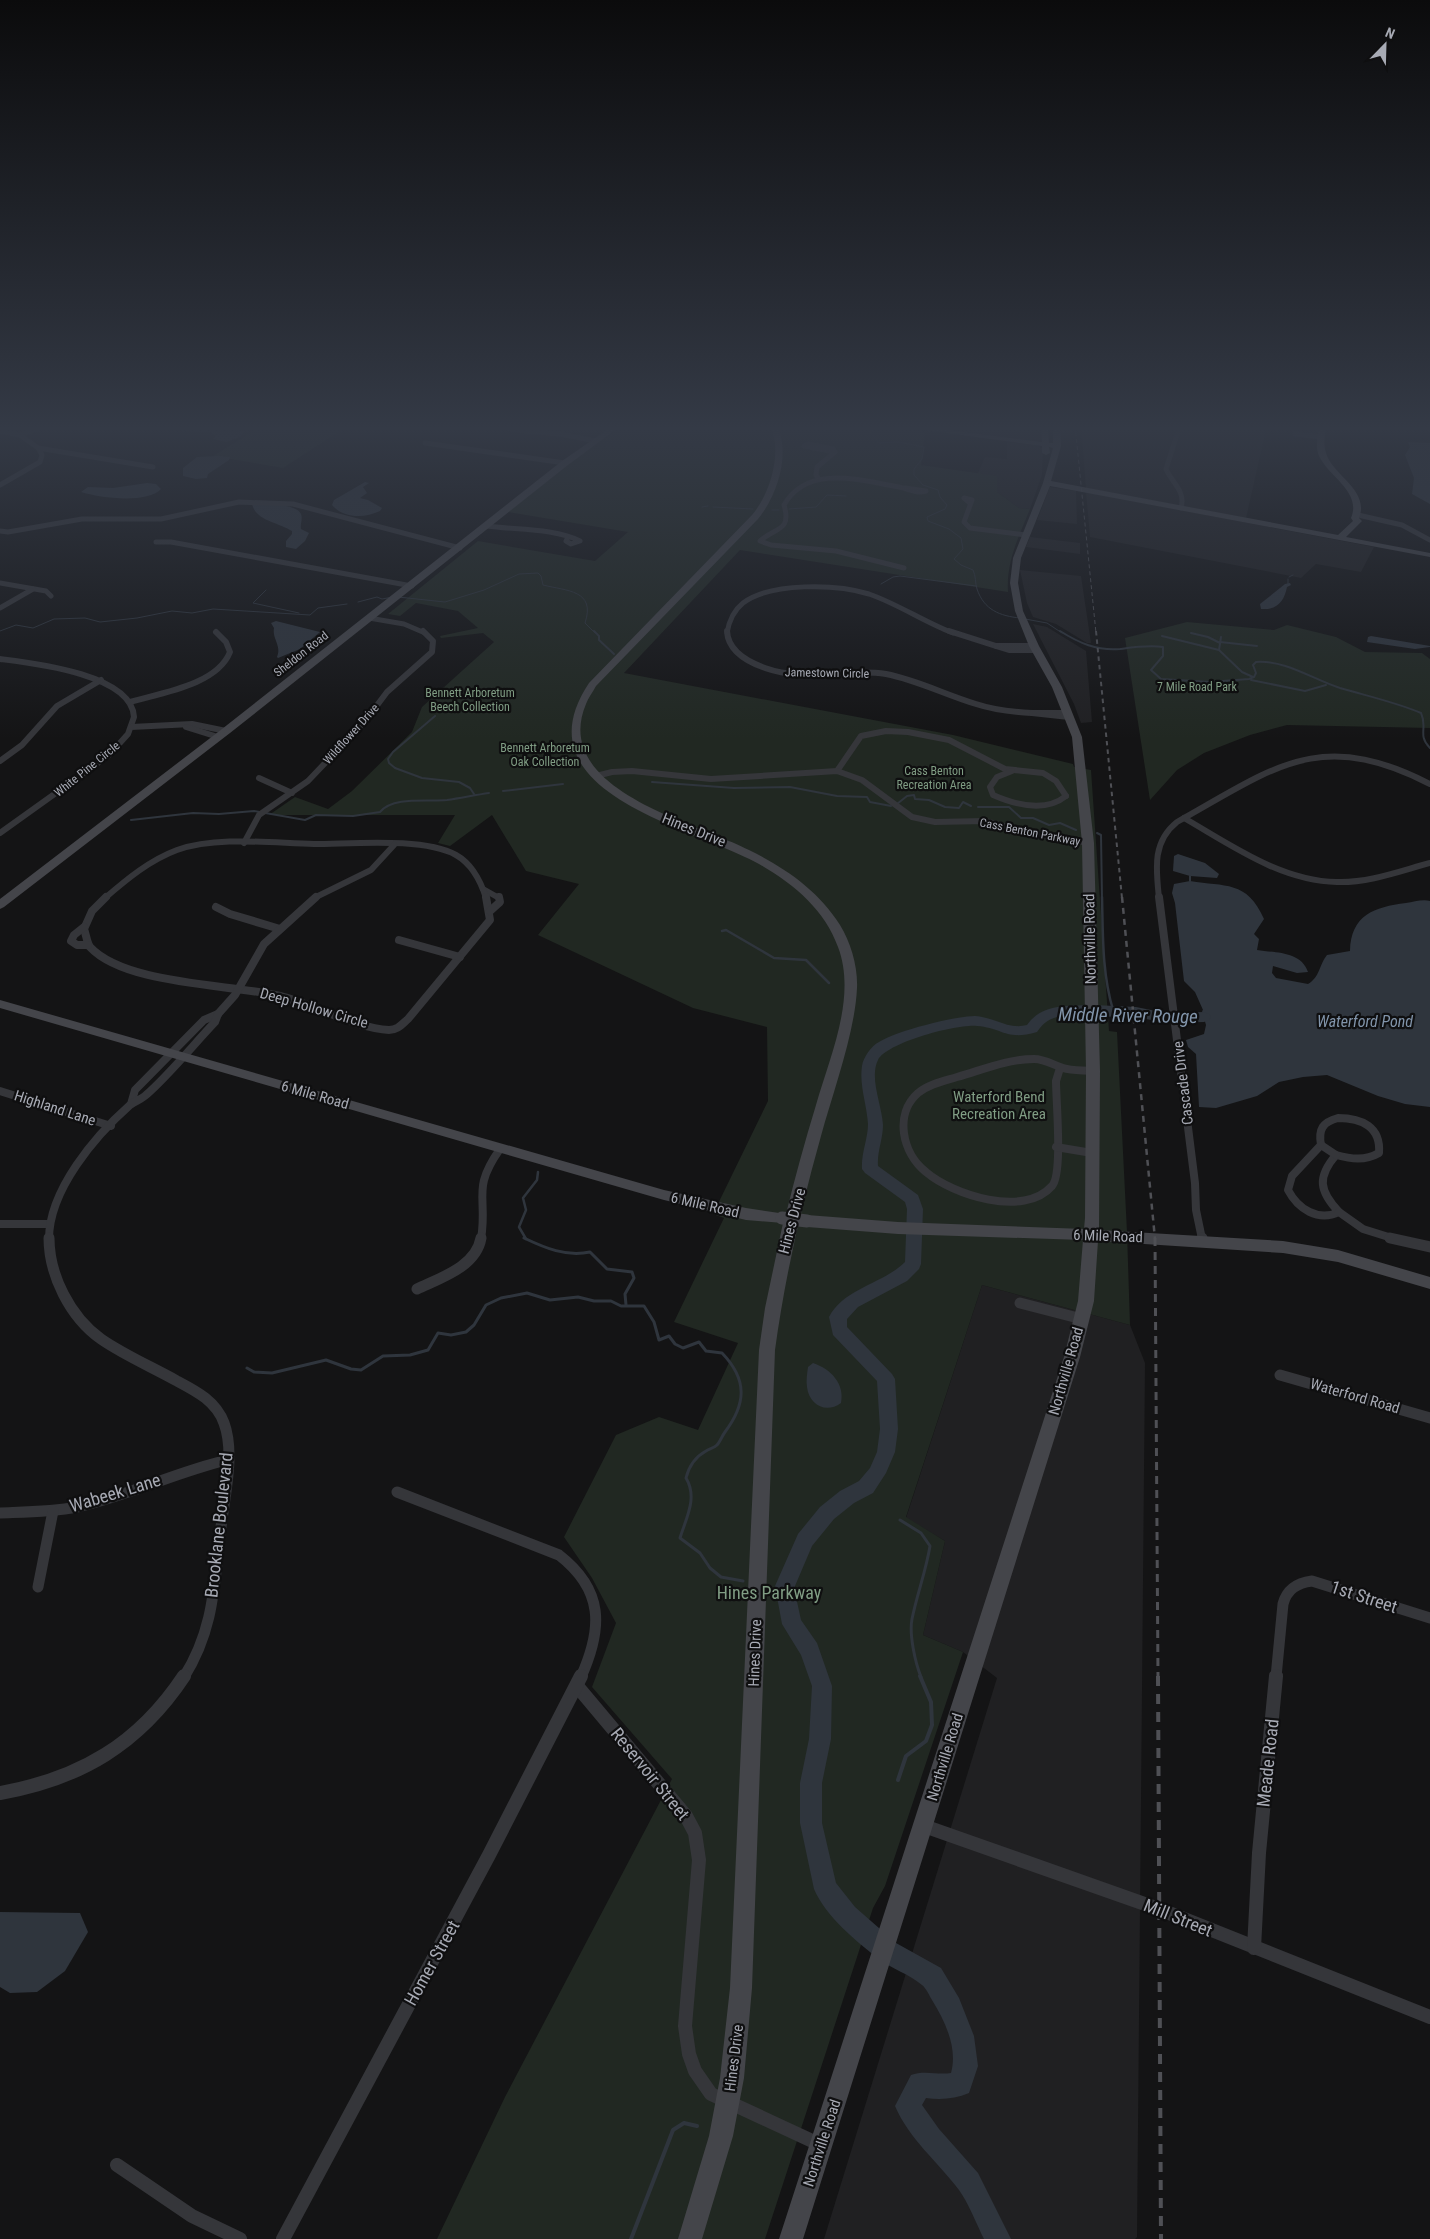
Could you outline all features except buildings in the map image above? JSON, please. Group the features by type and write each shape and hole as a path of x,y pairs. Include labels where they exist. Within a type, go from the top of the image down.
{"street":[{"path":"390,529 460,548"},
{"name":"Sheldon Road","path":"0,905 412,586 482,529"},
{"path":"512,529 568,537"},
{"name":"Hines Drive","path":"690,2239 710,2178 728,2101 736,2053 741,1988 768,1342 778,1272 846,1021 851,991 850,971 844,945 830,919 810,894 791,878 748,852 640,808 617,794 596,776 585,761 577,744 574,723 580,702 596,680 743,529"},
{"path":"778,529 760,541 771,545 836,551 904,568"},
{"path":"982,529 1026,535"},
{"name":"Northville Road","path":"791,2239 896,1915 1072,1357 1086,1301 1092,1153 1092,1007 1088,843 1077,737 1056,687 1035,648 1015,596 1014,572 1017,558 1028,529"},
{"path":"1296,529 1430,554"},
{"path":"1331,536 1338,529"},
{"path":"1340,538 1349,529"},
{"path":"1410,529 1429,540"},
{"path":"156,542 170,542 412,586"},
{"path":"880,563 885,559"},
{"path":"0,582 46,591 51,596"},
{"name":"Jamestown Circle","path":"1035,648 1009,650 944,630 878,597 854,591 828,588 796,587 763,594 739,606 730,616 727,636 732,648 753,663 774,671 802,675 857,672 888,675 911,680 985,707 1068,715"},
{"path":"0,608 33,589"},
{"name":"Wildflower Drive","path":"244,843 259,816 308,781 366,720 387,692 432,652 433,641 427,632 412,625 372,616"},
{"path":"0,665 3,659 35,664 101,680 123,693 130,702 197,682 221,668 228,659 230,652 226,642 216,632"},
{"path":"0,761 22,745 57,706 101,680"},
{"name":"White Pine Circle","path":"0,833 110,753 124,739 134,723 134,711 130,702"},
{"path":"131,727 183,726 222,734"},
{"path":"837,771 854,744 862,736 871,733 902,731 949,740 998,766 1013,770 1033,771 1047,776 1060,786 1066,796"},
{"name":"Cascade Drive","path":"1202,1240 1196,1210 1195,1183 1156,872 1156,854 1164,834 1184,818 1270,770 1300,760 1321,756 1364,758 1412,774 1430,784"},
{"path":"1013,770 997,777 990,787 993,795 1001,799 1031,805 1055,802 1066,796 1084,798"},
{"name":"Cass Benton Parkway","path":"596,776 612,772 632,771 719,779 837,771 862,780 885,795 908,815 924,820 985,822 1034,834 1088,843"},
{"path":"259,778 292,793"},
{"path":"1184,818 1274,867 1314,880 1354,881 1430,863"},
{"name":"Deep Hollow Circle","path":"244,843 394,845 426,847 458,856 468,865 483,889 490,911 490,920 408,1019 397,1029 384,1029 268,993 189,984 118,965 100,957 88,945 77,945 71,941 74,935 84,927 89,916 99,904 139,870 159,857 201,844 244,843"},
{"name":"Brooklane Boulevard","path":"0,1793 22,1790 57,1781 82,1770 116,1749 148,1723 185,1675 194,1660 208,1625 226,1485 228,1436 216,1408 204,1396 101,1339 84,1324 67,1300 52,1267 49,1245 49,1224 63,1186 76,1165 131,1104 146,1096 176,1055 215,1022 218,1014 238,989 260,951 280,929 315,897 371,870 394,845"},
{"name":"Deep Hollow Circle","path":"483,889 499,896 500,902 490,911"},
{"path":"216,907 230,914 280,929"},
{"path":"84,927 88,945"},
{"path":"399,940 460,957"},
{"name":"6 Mile Road","path":"0,1004 500,1149 703,1205 746,1214 898,1228 1202,1240 1316,1251 1369,1264 1430,1283"},
{"path":"1060,1068 1056,1081 1058,1172 1052,1185 1038,1196 1017,1201 972,1197 947,1186 925,1172 910,1154 904,1137 902,1119 908,1102 932,1084 1020,1060 1048,1060 1060,1068 1092,1071"},
{"name":"Highland Lane","path":"0,1091 111,1126"},
{"path":"1321,1145 1336,1155 1360,1159 1371,1158 1380,1153 1382,1145 1379,1135 1363,1122 1346,1118 1332,1120 1322,1125 1320,1131 1321,1145 1292,1176 1288,1190 1292,1200 1303,1210 1329,1216 1340,1212"},
{"path":"1056,1147 1092,1153"},
{"path":"417,1289 459,1268 478,1248 482,1235 480,1209 482,1182 500,1149"},
{"path":"1336,1155 1326,1166 1322,1175 1322,1186 1328,1199 1340,1212 1364,1229 1430,1247"},
{"path":"0,1224 49,1224"},
{"path":"1020,1303 1082,1318"},
{"name":"Waterford Road","path":"1280,1376 1430,1418"},
{"name":"Wabeek Lane","path":"0,1513 53,1511 88,1504 201,1466 227,1460"},
{"path":"397,1492 559,1555 583,1575 593,1594 596,1620 595,1633 577,1686"},
{"path":"38,1587 53,1511"},
{"name":"1st Street","path":"1297,1584 1312,1581 1324,1583 1430,1618"},
{"name":"Meade Road","path":"1254,1948 1259,1853 1283,1604 1287,1592 1297,1584"},
{"name":"Reservoir Street","path":"577,1686 686,1816 695,1833 700,1860 685,2026 691,2064 699,2081 711,2094 821,2145"},
{"name":"Homer Street","path":"283,2239 452,1925 577,1686"},
{"name":"Mill Street","path":"924,1826 1159,1909 1430,2017"},
{"path":"117,2165 137,2181 216,2229 240,2239"}],"shaded area":[{"path":"1089,529 1282,529 1374,547 1361,572 1316,564 1301,578 1090,537"},
{"path":"1030,537 1080,543 1080,554 1026,547"},
{"path":"1020,570 1081,576 1091,643 1087,643 1056,624 1033,617 1027,603"},
{"path":"1033,624 1047,627 1086,651 1092,722 1081,723 1074,704"},
{"path":"982,1285 1130,1325 1145,1363 1137,2237 1135,2239 824,2239 997,1678 963,1652 923,1635 945,1541 906,1518"}],"green space":[{"name":"Hines Parkway","path":"613,529 1022,529 1011,560 1008,592 740,550 624,673 953,735 1091,770 1109,1031 1117,1032 1130,1325 982,1285 906,1517 945,1541 923,1635 963,1652 885,1886 873,1908 765,2239 437,2239 505,2097 672,1779 592,1687 616,1623 592,1578 564,1537 616,1435 659,1417 698,1430 738,1343 674,1322 724,1218 713,1214 768,1101 767,1027 693,1008 538,935 579,884 526,871 492,815 450,846 438,843 455,815 269,815 295,797 328,809 352,791 412,732 422,707 494,642 483,633 441,638 440,636 478,628 458,611 416,603 400,616 388,614 478,541 595,561 628,532"},
{"name":"7 Mile Road Park","path":"1187,622 1274,630 1287,625 1336,637 1365,652 1422,653 1430,659 1430,728 1287,725 1250,735 1204,753 1177,770 1150,800 1125,638"}],"water":[{"path":"289,529 302,529 309,533 305,541 296,549 286,547 286,541 292,534 292,531"},
{"path":"1290,583 1291,585 1287,587 1284,597 1279,604 1271,608 1261,609 1260,604 1285,584"},
{"path":"276,621 320,632 300,649 278,658 278,646 271,623"},
{"path":"1368,637 1430,647 1415,649 1367,642"},
{"path":"1178,854 1205,863 1219,874 1217,878 1190,876 1173,871 1174,856"},
{"name":"Waterford Pond","path":"1190,881 1224,885 1242,891 1250,897 1264,919 1254,934 1259,939 1257,950 1286,954 1293,957 1304,965 1308,972 1297,973 1273,966 1272,973 1276,978 1308,984 1315,978 1327,955 1350,951 1351,939 1355,929 1366,915 1384,907 1421,900 1430,901 1430,1107 1405,1104 1378,1096 1327,1075 1279,1082 1257,1096 1216,1108 1199,1107 1196,1054 1188,1047 1186,1040 1204,1034 1206,1025 1203,1010 1195,992 1184,981 1175,903 1172,893 1174,884"},
{"path":"813,1363 826,1369 835,1378 841,1390 841,1403 830,1408 824,1408 811,1399 808,1393 807,1377 808,1367"},
{"path":"0,1912 80,1913 88,1932 65,1971 37,1992 10,1993 0,1987"}],"waterway":[{"name":"Middle River Rouge","path":"950,529 961,538 963,549 954,559 961,565 973,570 977,589 984,602 994,611 1006,616 1020,618"},
{"path":"398,597 445,602 484,590 519,574 538,573 541,576 543,585 570,591 583,598 587,612 585,623 595,633"},
{"path":"1289,577 1293,575"},
{"path":"881,584 893,577 900,576 976,586"},
{"path":"1288,579 1288,584"},
{"path":"266,590 253,603 299,613"},
{"path":"358,602 377,597 382,599 393,597"},
{"path":"0,631 16,625 33,628 54,619 85,618 100,622 137,618 172,611 192,613 213,609 310,615 318,608 347,604"},
{"name":"Middle River Rouge","path":"1025,619 1047,623 1062,633"},
{"path":"594,631 599,636 599,640 614,654"},
{"name":"Middle River Rouge","path":"1060,631 1081,642 1104,649 1147,646 1163,647 1163,656 1151,670 1161,679 1210,682 1249,679 1254,677 1256,673 1253,665 1256,662 1267,662 1288,667 1340,688 1391,702 1421,713 1424,723 1424,739 1430,748"},
{"path":"1191,633 1208,637 1220,643"},
{"path":"1162,636 1219,650"},
{"path":"1220,642 1221,637"},
{"path":"1219,650 1220,642"},
{"path":"1220,642 1257,646"},
{"path":"1219,650 1242,672 1253,677"},
{"path":"1251,680 1305,691 1326,685"},
{"path":"435,716 393,752 388,759 389,763 395,768 422,778 459,782 470,788 474,794"},
{"path":"652,782 734,788 790,787 837,796 867,797 870,802 891,806"},
{"path":"503,791 563,784"},
{"path":"131,820 193,813 219,814 254,811 305,820 316,815 353,816 380,812 386,807 402,802 447,800 489,793"},
{"path":"897,804 907,796 914,795 915,799 929,800 945,807 959,808 963,802 971,806"},
{"path":"978,807 1009,807 1021,818 1033,818 1049,825 1060,823 1076,830"},
{"path":"1097,833 1101,835 1102,898"},
{"path":"1190,876 1190,881"},
{"path":"1102,897 1105,968 1113,1010"},
{"path":"722,931 726,930 774,958 806,960 829,983"},
{"name":"Middle River Rouge","path":"998,2239 969,2182 930,2138 908,2106 920,2084 939,2087 960,2084 965,2066 962,2036 950,2007 932,1977 888,1951 847,1915 826,1889 811,1823 811,1783 820,1739 822,1686 810,1650 792,1624 786,1597 785,1586 805,1540 827,1513 847,1497 866,1487 877,1473 886,1452 889,1429 886,1405 886,1379 839,1330 838,1317 852,1302 901,1276 913,1264 915,1209 912,1199 870,1169 875,1124 869,1083 869,1067 877,1052 884,1045 901,1038 968,1021 984,1022 1008,1031 1023,1031 1032,1029 1038,1020 1047,1014 1062,1011 1136,1012 1166,1018 1204,1017"},
{"path":"526,1239 519,1227 526,1210 523,1198 537,1180 538,1172"},
{"path":"526,1239 564,1252 590,1252 607,1269 632,1272 634,1278 625,1294 626,1305"},
{"path":"247,1368 254,1372 272,1373 326,1360 351,1369 361,1370 383,1356 410,1355 428,1350 438,1333 451,1335 466,1332 474,1325 486,1305 501,1298 527,1293 550,1300 578,1297 594,1301 611,1301 621,1306 644,1306 654,1322 659,1340 669,1336 675,1344 683,1348 699,1342 706,1351 722,1353 730,1363 740,1382 740,1402 732,1422 718,1444 699,1456 693,1462 687,1474 686,1478 691,1493 691,1500 688,1516 680,1538 700,1553 710,1568 721,1577 743,1581"},
{"path":"900,1520 921,1533 930,1546 911,1625 913,1648 921,1677"},
{"path":"898,1780 906,1756 926,1741 932,1725 931,1702 920,1676"},
{"path":"631,2239 673,2130 684,2123 697,2126"}],"railway":[{"path":"1086,529 1096,633"},
{"path":"1096,631 1122,898"},
{"path":"1122,897 1155,1239"},
{"path":"1155,1238 1158,1677"},
{"path":"1158,1676 1161,2239"}],"park label":[{"name":"Bennett Arboretum Beech Collection","path":"470,700"},
{"name":"Bennett Arboretum Oak Collection","path":"545,755"},
{"name":"Cass Benton Recreation Area","path":"934,778"},
{"name":"Waterford Bend Recreation Area","path":"999,1106"}]}
